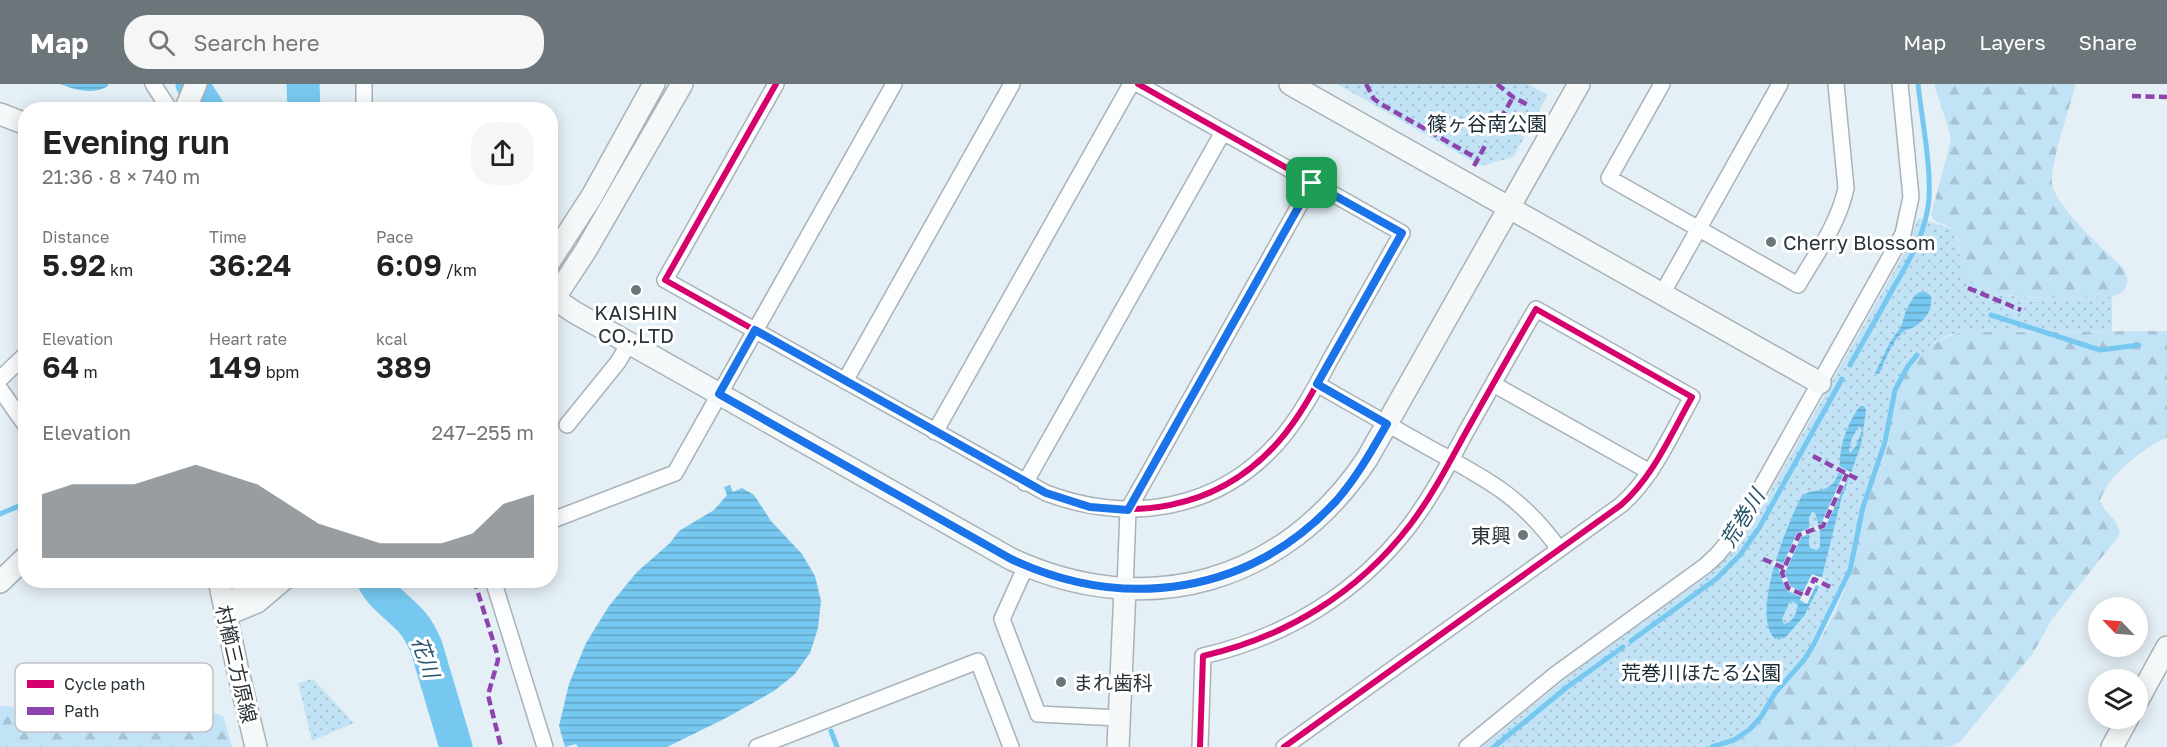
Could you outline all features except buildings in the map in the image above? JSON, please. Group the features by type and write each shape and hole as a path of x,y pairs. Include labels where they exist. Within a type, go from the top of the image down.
{"street":[{"path":"153,84 165,102"},
{"path":"188,102 196,84"},
{"path":"364,84 364,102"},
{"path":"558,249 592,196 654,84"},
{"path":"558,294 607,216 682,84"},
{"path":"776,84 665,280 1025,483 1067,501 1090,507 1128,510 1182,502 1225,485 1244,473 1279,442 1317,384 1402,233 1138,84"},
{"path":"558,518 675,472 894,84"},
{"path":"845,381 1012,84"},
{"path":"935,432 1131,84"},
{"path":"1290,84 1820,383"},
{"path":"558,304 1026,566 1058,578 1083,584 1125,589 1159,589 1209,579 1256,561 1278,549 1306,529 1337,500 1367,459 1579,84"},
{"path":"1662,84 1609,178 1798,285 1843,204 1846,188 1836,84"},
{"path":"1662,294 1780,84"},
{"path":"1467,747 1562,669 1717,555 1744,519 1895,251 1908,216 1911,179 1900,84"},
{"path":"0,114 18,121"},
{"path":"1025,483 1223,132"},
{"path":"1118,747 1128,510 1312,183"},
{"path":"1200,747 1203,656 1259,640 1288,627 1317,611 1368,572 1405,532 1429,497 1536,309 1692,397 1650,472 1637,490 1621,505 1284,747"},
{"path":"567,425 618,362 628,343"},
{"path":"0,379 18,362"},
{"path":"1317,384 1498,486 1544,527 1559,549"},
{"path":"1493,384 1650,472"},
{"path":"0,389 18,415"},
{"path":"0,582 18,565"},
{"path":"1026,566 1002,619 1038,714 1119,718"},
{"name":"村櫛三方原線","path":"221,588 256,747"},
{"path":"226,615 246,588"},
{"path":"226,615 257,602 274,588"},
{"path":"495,588 545,747"},
{"path":"2148,682 2167,647"},
{"path":"757,747 978,661 1011,747"},
{"path":"2112,747 2121,729"}],"green space":[{"name":"篠ヶ谷南公園","path":"1337,84 1528,84 1548,95 1513,157 1481,166"},
{"path":"1934,84 2076,84 2057,149 2052,184 2062,205 2072,217 2124,269 2128,281 2123,292 2112,297 2056,298 2010,295 1990,292 1974,285 1964,276 1960,264 1958,238 1951,228 1934,220 1931,215 1951,140"},
{"name":"荒巻川ほたる公園","path":"1918,218 1956,230 1962,272 1971,283 1987,291 2030,298 2112,297 2112,331 1963,332 1948,335 1934,343 1919,357 1903,379 1894,403 1885,454 1865,508 1853,571 1812,654 1778,694 1751,732 1736,742 1723,747 1482,747 1574,672 1711,573 1734,550 1752,524 1903,255"},
{"path":"2167,331 2167,437 2137,455 2118,472 2110,481 2100,501 2116,523 2120,533 2118,537 2052,619 2033,653 1960,742 1949,747 1723,747 1743,737 1756,726 1781,690 1819,643 1852,570 1865,508 1886,452 1898,390 1910,367 1928,348 1951,335 1963,332"},
{"path":"313,679 354,723 312,741 298,683"},
{"path":"0,706 15,707 15,732 213,732 213,712 223,716 232,747 0,747"}],"water":[{"path":"60,84 108,84 108,86 90,91"},
{"path":"1926,292 1931,296 1928,314 1918,324 1898,337 1879,374 1875,373 1890,342 1901,327 1906,310 1915,295"},
{"path":"1860,406 1864,406 1866,410 1861,445 1841,500 1820,585 1804,616 1785,638 1775,639 1768,627 1767,610 1773,569 1780,548 1801,497 1809,492 1824,489 1835,481 1839,471 1843,440","holes":["1859,426 1862,430 1856,446 1850,453 1852,438","1812,512 1815,513 1820,530 1820,547 1817,550 1810,548 1809,518","1792,601 1798,605 1792,620 1784,624 1782,619"]},
{"path":"730,485 733,492 742,488 754,495 771,521 802,554 815,576 821,601 818,628 810,653 794,675 774,691 667,747 578,747 576,744 565,747 559,726 569,684 586,643 609,606 637,572 670,543 679,531 714,510 727,495 724,487"}],"pier":[{"path":"1837,465 1854,474 1852,480 1848,478 1825,528 1817,531 1814,526 1821,524 1843,475 1836,471"},
{"path":"1812,527 1812,533 1801,537 1785,573 1790,586 1803,592 1812,574 1825,579 1822,587 1816,585 1807,604 1800,600 1801,597 1786,590 1780,569 1772,565 1774,560 1783,564 1797,533"}],"waterway":[{"path":"192,84 204,102"},
{"name":"花川","path":"303,84 304,102"},
{"name":"荒巻川","path":"1850,365 1910,259 1927,212 1929,171 1918,84"},
{"path":"1991,315 2100,350 2139,345"},
{"path":"1712,747 1734,740 1749,730 1814,644 1850,570 1863,507 1885,442 1895,390 1917,355"},
{"name":"荒巻川","path":"1631,641 1716,579 1740,555 1759,528 1842,379"},
{"path":"0,514 18,506"},
{"name":"花川","path":"378,588 413,623 426,646 456,747"},
{"name":"荒巻川","path":"1494,747 1566,688 1623,647"},
{"path":"831,731 837,747"}],"marked path":[{"path":"1366,84 1374,99 1381,104 1478,159"},
{"path":"1497,84 1513,97 1530,106"},
{"path":"2132,96 2167,97"},
{"path":"1494,131 1513,97"},
{"path":"1474,166 1487,142"},
{"path":"1968,288 2021,310"},
{"path":"1813,456 1861,481"},
{"path":"1830,587 1814,579 1806,596 1788,588 1782,573 1799,535 1823,526 1847,474"},
{"path":"1763,559 1784,568"},
{"path":"477,588 498,660 488,695 501,747"}],"cycle path":[{"path":"776,84 665,280 1046,493 1077,503 1109,508 1140,509 1171,505 1200,496 1229,483 1255,465 1279,441 1307,402 1402,233 1138,84"},
{"path":"1200,747 1203,656 1263,637 1318,609 1344,591 1390,549 1433,491 1536,309 1692,397 1643,482 1621,505 1284,747"}],"place":[{"name":"Cherry Blossom","path":"1771,242"},
{"name":"KAISHIN CO.,LTD","path":"636,290"},
{"name":"東興","path":"1523,535"},
{"name":"まれ歯科","path":"1061,682"}],"route":[{"path":"1312,183 1402,233 1317,384 1387,424 1353,480 1319,518 1278,549 1233,572 1184,585 1133,590 1083,584 1034,570 719,394 755,330 1025,483 1067,501 1090,507 1128,510 1312,183"}]}
